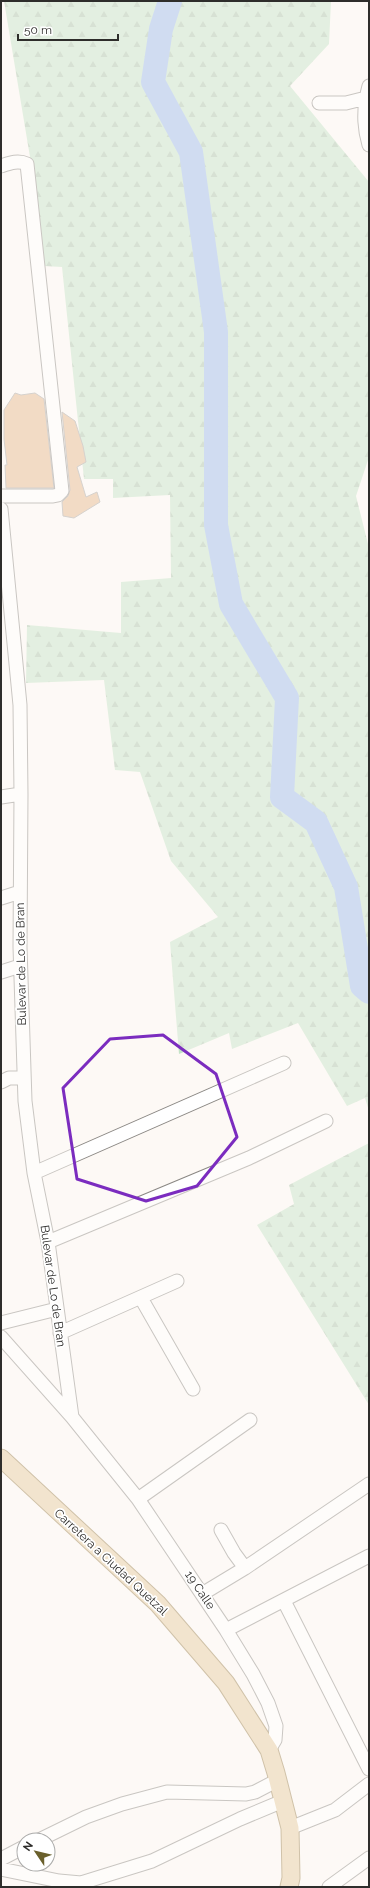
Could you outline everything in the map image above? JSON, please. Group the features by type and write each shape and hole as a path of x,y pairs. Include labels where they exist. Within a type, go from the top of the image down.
{"main road":[{"name":"Carretera a Ciudad Quetzal","path":"1,1458 158,1604 226,1683 269,1750"},
{"path":"269,1750 290,1828 291,1878 289,1887"}],"street":[{"path":"319,103 346,103 368,94"},
{"path":"368,94 363,118 369,145"},
{"path":"1,166 13,162 23,162 27,164 62,491 58,495 53,496 1,496"},
{"name":"Bulevar de Lo de Bran","path":"1,509 20,705 20,966 25,1101 34,1174 48,1242 72,1417"},
{"path":"1,797 21,794"},
{"path":"1,898 20,892"},
{"path":"1,972 20,966"},
{"path":"34,1174 284,1063"},
{"path":"1,1082 9,1078 24,1078"},
{"path":"48,1242 249,1158 326,1121"},
{"path":"60,1333 177,1281"},
{"path":"141,1298 193,1389"},
{"path":"1,1323 57,1308"},
{"name":"19 Calle","path":"1,1337 72,1417 138,1499 226,1630 253,1674 268,1703 276,1726 275,1740 269,1750"},
{"path":"138,1499 250,1420"},
{"path":"202,1594 244,1568 369,1484"},
{"path":"221,1530 244,1568"},
{"path":"226,1630 369,1556"},
{"path":"284,1601 369,1769"},
{"path":"55,1832 86,1817 122,1804 167,1792 246,1794 255,1792 278,1780"},
{"path":"290,1828 335,1810 369,1784"},
{"path":"1,1869 76,1885 152,1861 240,1819 283,1801"},
{"path":"1,1859 16,1851"},
{"path":"329,1887 369,1858"}],"highlighted area":[{"path":"163,1035 216,1074 237,1137 197,1186 146,1201 77,1179 63,1088 110,1039"}],"green space":[{"path":"4,1 331,1 329,44 290,86 369,182 369,457 356,496 369,548 369,1111 365,1098 347,1106 298,1023 232,1049 229,1033 179,1054 170,942 218,917 171,861 140,772 115,770 104,680 26,683 27,625 121,633 121,582 171,578 170,495 113,498 113,479 84,479 62,267 44,266 31,163"},
{"path":"369,1143 369,1405 257,1225 294,1204 289,1185"}],"building":[{"path":"15,393 21,395 35,393 44,399 54,488 6,488 5,465 7,465 4,439 4,410"},
{"path":"62,412 75,421 83,446 86,462 77,467 86,497 97,492 100,502 74,518 63,516 62,502 68,496 70,490"}],"waterway":[{"path":"170,1 161,29 153,82 191,152 216,332 216,525 231,604 287,698 282,797 316,822 346,887 362,986 369,992"}]}
